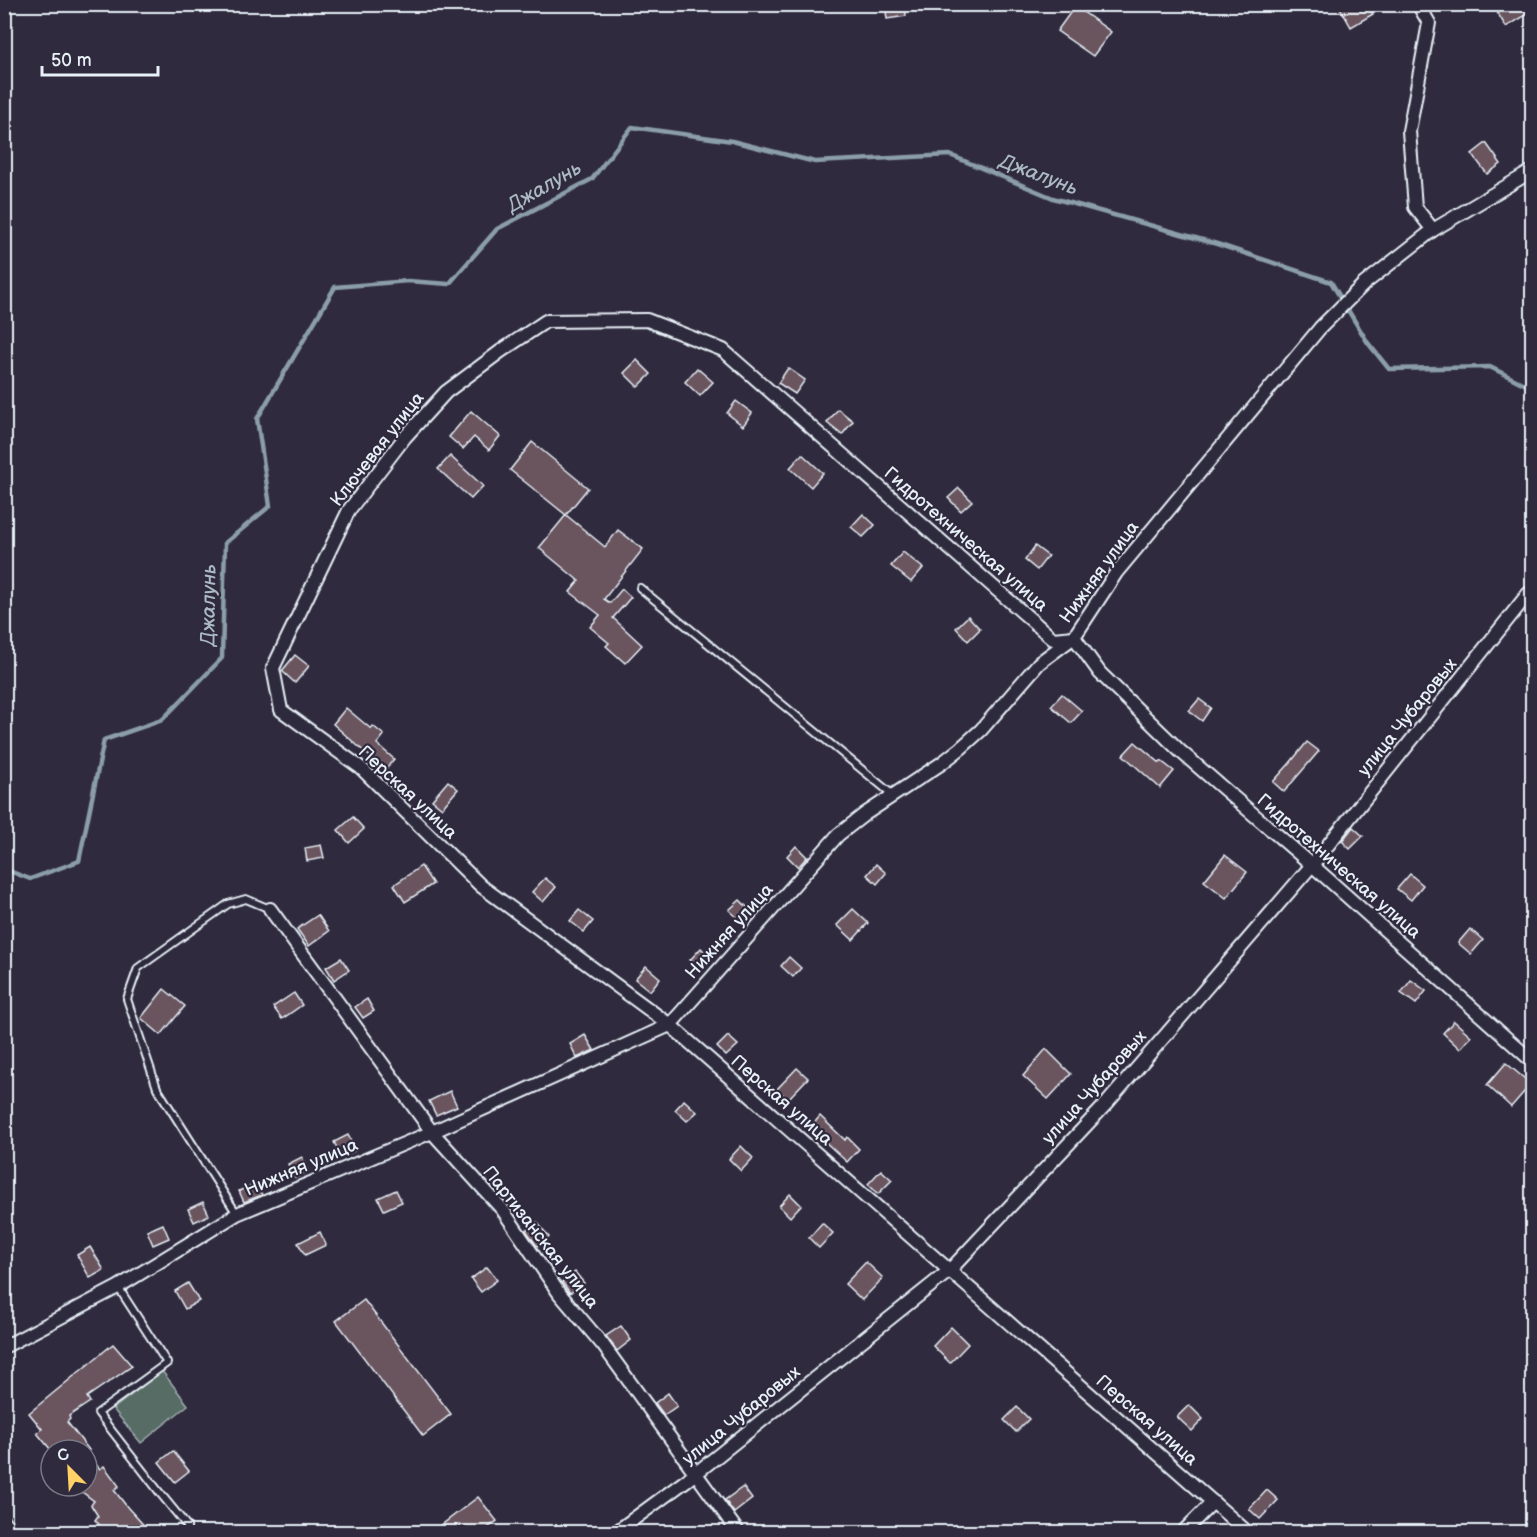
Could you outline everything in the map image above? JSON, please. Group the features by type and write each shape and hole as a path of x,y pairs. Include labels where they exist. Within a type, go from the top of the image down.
{"street":[{"path":"1418,4 1429,23 1410,130 1414,207 1433,230"},
{"name":"Нижняя улица","path":"4,1347 118,1287 237,1214 432,1132 670,1025 838,835 961,748 981,730 1039,663 1074,637 1116,573 1320,328 1364,284 1433,230 1533,171"},
{"name":"Гидротехническая улица","path":"546,321 647,321 723,350 1053,639 1074,637 1100,673 1180,751 1533,1061"},
{"name":"Ключевая улица","path":"281,710 273,668 349,510 405,437 446,392 546,321"},
{"name":"улица Чубаровых","path":"616,1533 696,1474 949,1271 1108,1102 1312,865 1530,596"},
{"name":"Перская улица","path":"281,710 361,768 481,886 670,1025 1247,1533"},
{"name":"Партизанская улица","path":"270,909 432,1132 501,1209 559,1293 603,1345 738,1533"},
{"path":"1183,1533 1213,1502"},
{"path":"4,1522 13,1533"}],"lane":[{"path":"640,588 893,795"},
{"path":"237,1214 157,1088 128,999 138,968 228,904 246,899 270,909"},
{"path":"118,1287 167,1363 98,1413 187,1526 187,1533"}],"green space":[{"path":"162,1371 188,1405 141,1443 113,1409"}],"building":[{"path":"885,4 905,4 906,16 887,19"},
{"path":"1338,4 1367,4 1373,14 1351,27"},
{"path":"1492,4 1533,4 1533,11 1506,27"},
{"path":"1075,6 1111,32 1093,56 1057,31"},
{"path":"1486,143 1501,164 1487,174 1472,154"},
{"path":"637,360 651,374 638,387 624,373"},
{"path":"697,368 713,382 700,396 685,382"},
{"path":"788,368 805,380 795,394 778,383"},
{"path":"736,401 752,413 743,426 727,413"},
{"path":"838,409 853,421 842,435 827,423"},
{"path":"471,411 500,436 489,450 474,437 463,449 449,437"},
{"path":"532,442 588,488 566,515 510,470"},
{"path":"802,454 823,473 811,487 790,468"},
{"path":"450,456 483,486 471,499 438,469"},
{"path":"959,488 972,501 961,511 948,498"},
{"path":"863,514 875,525 863,537 851,527"},
{"path":"566,515 605,547 618,530 643,549 604,599 610,603 622,589 631,597 613,618 642,645 625,663 606,646 609,643 590,627 600,615 570,592 579,581 539,548"},
{"path":"1035,546 1048,556 1037,570 1025,560"},
{"path":"903,552 923,568 911,582 891,566"},
{"path":"968,616 980,629 968,641 956,628"},
{"path":"295,655 309,666 295,683 282,671"},
{"path":"1062,694 1082,711 1071,723 1051,706"},
{"path":"1199,699 1211,708 1202,721 1189,711"},
{"path":"346,708 371,729 373,726 384,735 377,744 394,759 385,770 333,724"},
{"path":"1135,742 1160,763 1161,761 1174,771 1160,788 1123,755"},
{"path":"1307,742 1319,751 1284,792 1273,782"},
{"path":"448,781 458,789 442,808 432,800"},
{"path":"353,817 364,829 349,843 338,830"},
{"path":"1353,827 1363,836 1350,849 1342,841"},
{"path":"321,845 324,858 307,861 305,848"},
{"path":"796,846 807,857 798,867 787,856"},
{"path":"1225,855 1247,872 1226,898 1204,881"},
{"path":"876,864 886,873 877,884 867,875"},
{"path":"421,866 433,884 405,902 394,885"},
{"path":"1410,874 1423,885 1411,900 1397,889"},
{"path":"545,878 556,887 543,902 532,892"},
{"path":"740,900 750,910 740,920 729,910"},
{"path":"853,909 868,923 853,940 837,925"},
{"path":"579,910 593,921 584,932 570,921"},
{"path":"318,915 329,931 309,946 297,929"},
{"path":"1470,929 1483,940 1471,954 1458,943"},
{"path":"701,948 711,958 701,969 690,960"},
{"path":"789,957 801,968 793,977 781,966"},
{"path":"341,958 349,970 334,980 326,967"},
{"path":"646,966 660,978 650,991 635,979"},
{"path":"1411,980 1426,991 1416,1004 1401,993"},
{"path":"164,989 185,1006 161,1035 141,1018"},
{"path":"294,993 302,1005 282,1019 273,1007"},
{"path":"367,999 374,1011 363,1018 355,1007"},
{"path":"1454,1021 1471,1036 1460,1049 1443,1033"},
{"path":"585,1035 594,1050 577,1058 570,1044"},
{"path":"728,1036 738,1045 726,1056 717,1047"},
{"path":"1046,1049 1071,1074 1048,1099 1023,1076"},
{"path":"1506,1063 1531,1084 1511,1107 1487,1085"},
{"path":"797,1068 808,1078 788,1099 777,1089"},
{"path":"450,1091 457,1106 436,1115 429,1101"},
{"path":"684,1100 697,1112 687,1121 675,1110"},
{"path":"820,1116 845,1140 847,1137 859,1149 847,1162 810,1128"},
{"path":"348,1135 356,1150 342,1157 334,1142"},
{"path":"741,1146 753,1158 741,1171 729,1159"},
{"path":"302,1157 308,1171 295,1178 288,1164"},
{"path":"881,1170 892,1180 878,1194 868,1184"},
{"path":"257,1183 262,1195 244,1202 239,1191"},
{"path":"396,1190 402,1202 384,1210 378,1198"},
{"path":"790,1194 801,1205 790,1217 779,1206"},
{"path":"203,1202 209,1215 194,1222 188,1209"},
{"path":"537,1222 549,1237 537,1246 526,1230"},
{"path":"822,1223 833,1233 819,1248 809,1238"},
{"path":"163,1224 169,1238 153,1245 147,1231"},
{"path":"320,1232 326,1245 305,1255 298,1243"},
{"path":"90,1247 104,1270 90,1278 77,1255"},
{"path":"866,1262 883,1278 862,1300 845,1284"},
{"path":"487,1267 497,1280 481,1292 471,1279"},
{"path":"575,1272 584,1283 570,1293 562,1282"},
{"path":"188,1283 199,1301 185,1309 175,1291"},
{"path":"364,1300 451,1414 423,1436 336,1321"},
{"path":"621,1326 631,1340 617,1351 606,1336"},
{"path":"951,1327 968,1344 950,1363 933,1346"},
{"path":"113,1344 132,1366 87,1397 90,1402 69,1416 70,1419 67,1422 80,1438 41,1438 37,1433 42,1429 29,1413"},
{"path":"668,1393 677,1406 664,1415 655,1403"},
{"path":"1189,1405 1203,1419 1192,1431 1177,1417"},
{"path":"1017,1407 1029,1419 1016,1432 1004,1420"},
{"path":"173,1451 189,1471 175,1482 159,1462"},
{"path":"104,1466 119,1486 114,1490 151,1533 107,1533 95,1520 98,1516 91,1505 94,1501 90,1498 99,1498 99,1468"},
{"path":"743,1487 752,1499 734,1513 725,1500"},
{"path":"1267,1490 1278,1500 1260,1519 1249,1509"},
{"path":"478,1497 497,1521 481,1533 431,1533"}],"waterway":[{"name":"Джалунь","path":"4,869 30,879 79,861 104,740 162,720 222,658 225,543 270,506 257,419 335,287 408,281 449,284 497,229 592,179 632,127 732,141 815,162 950,155 1053,198 1217,244 1331,282 1368,343 1389,369 1490,367 1532,388"}]}
